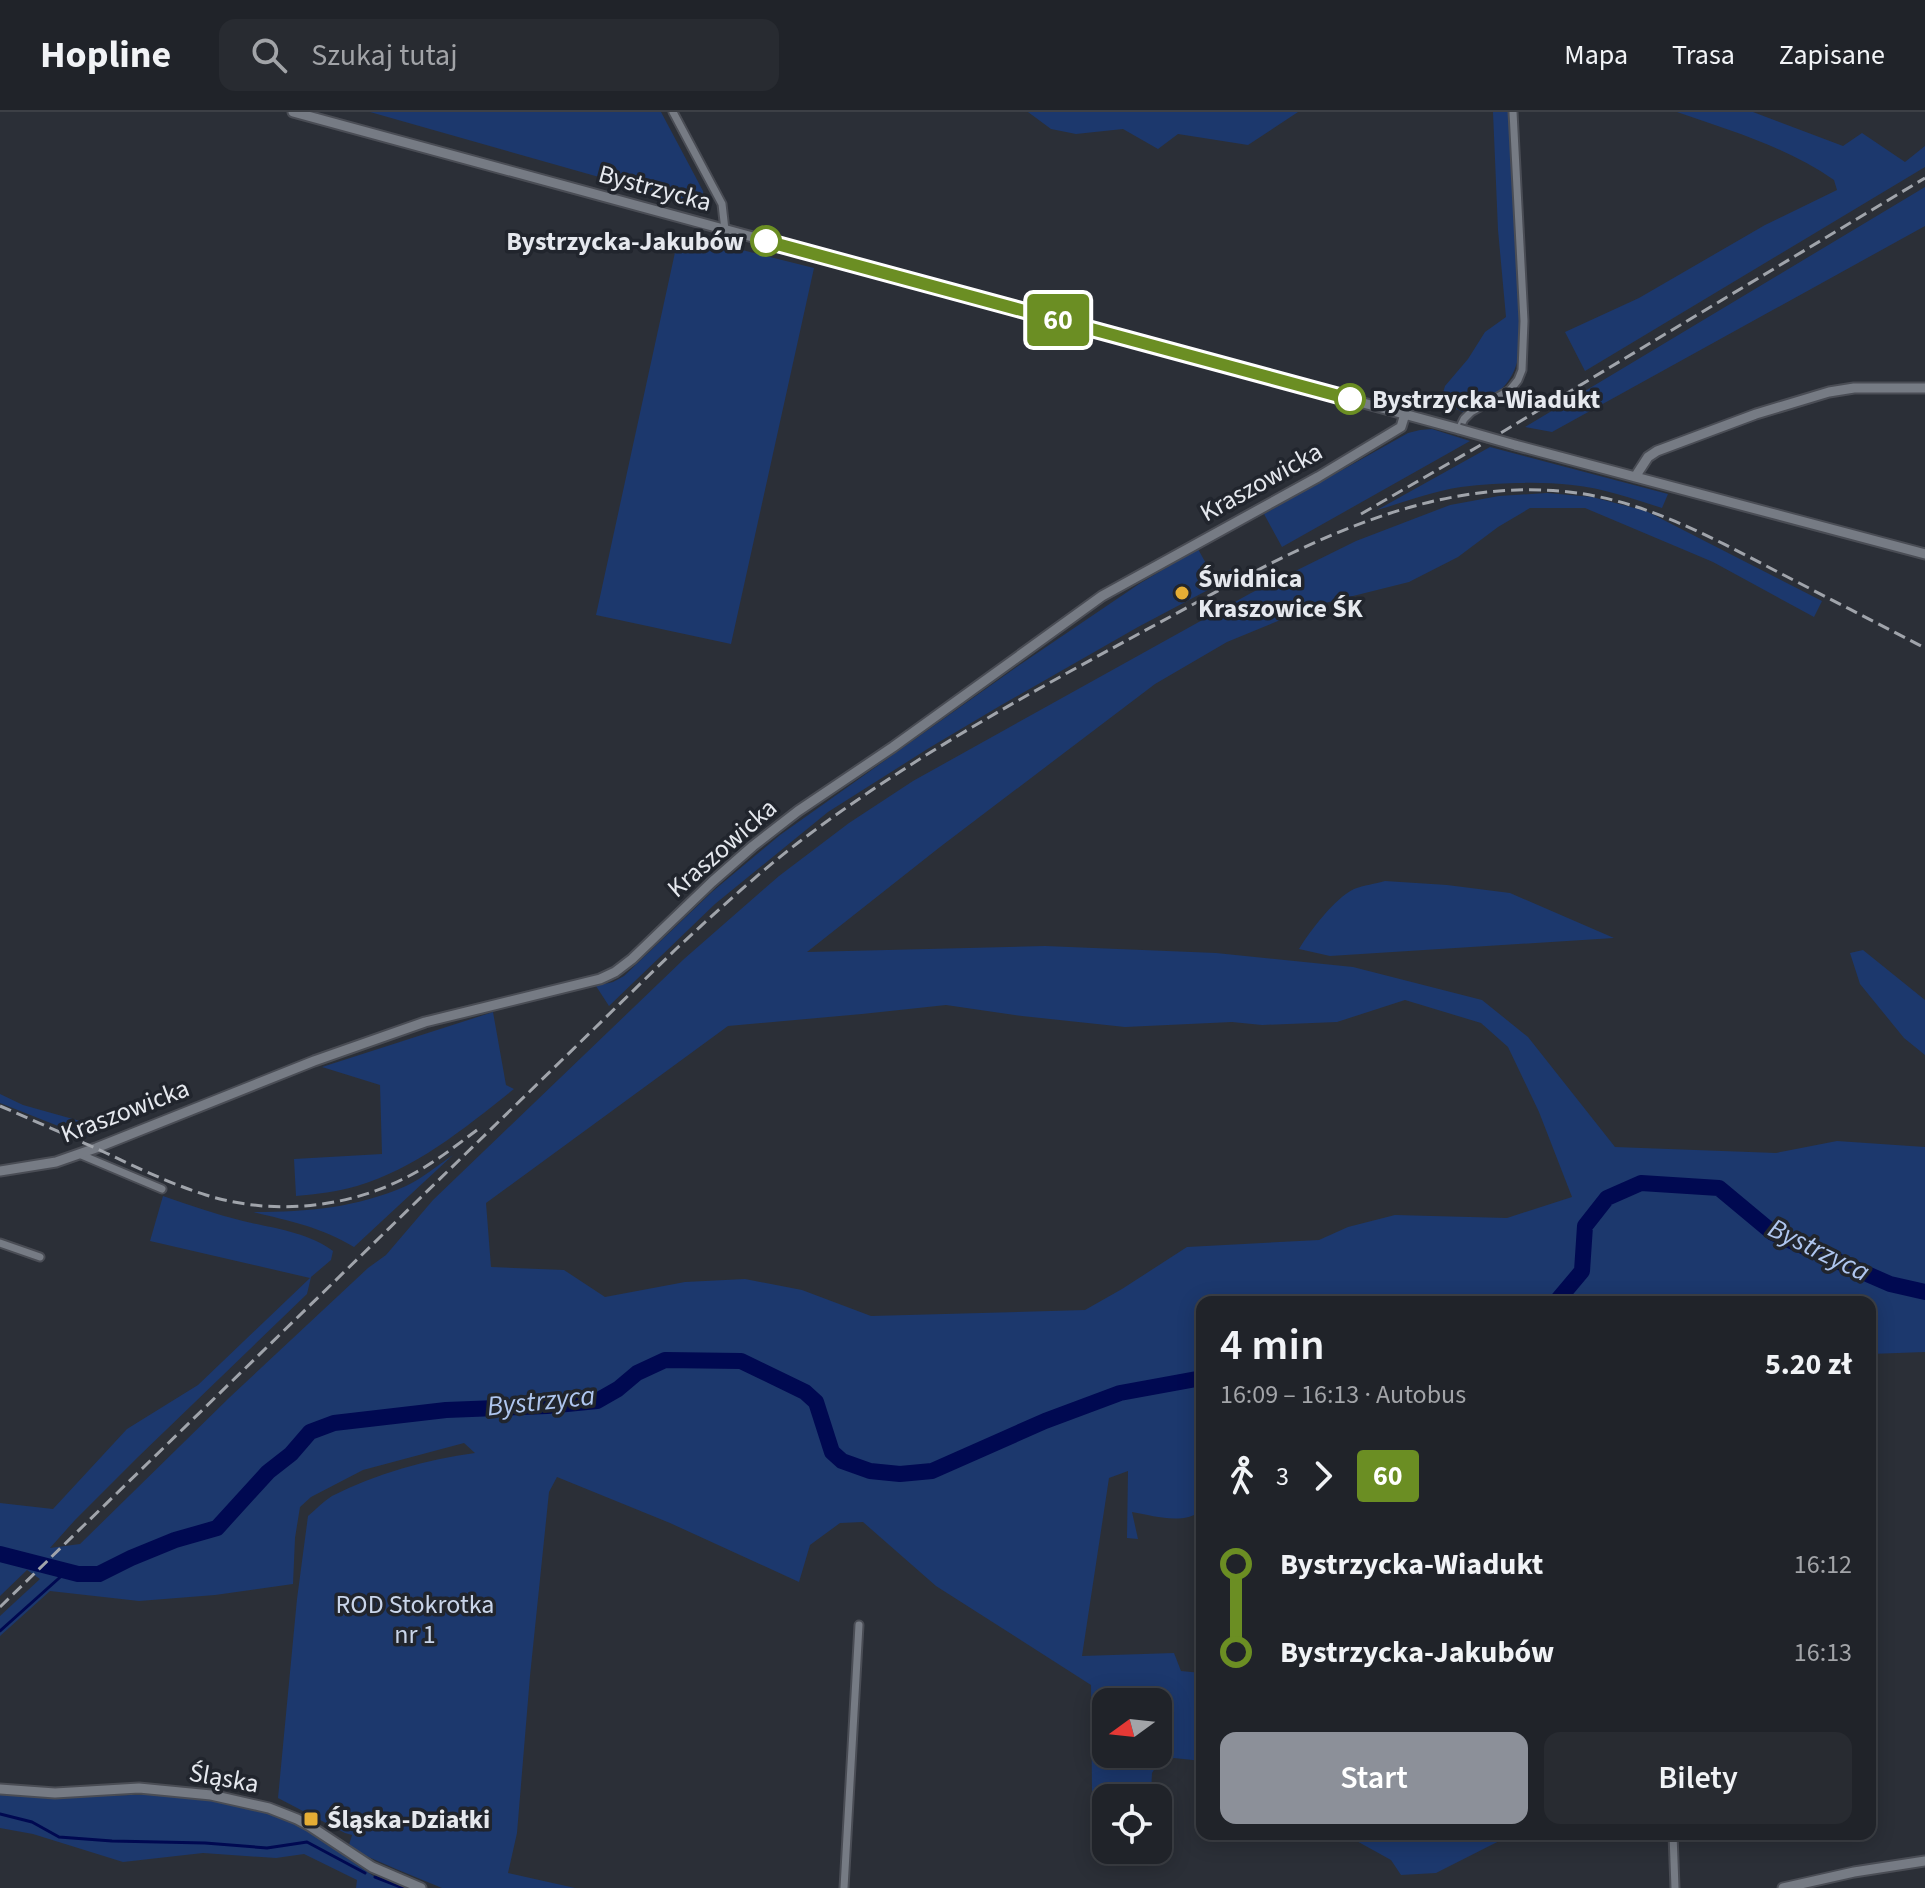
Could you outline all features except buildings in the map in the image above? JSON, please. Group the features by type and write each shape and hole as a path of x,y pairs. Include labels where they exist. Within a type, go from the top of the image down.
{"street":[{"name":"Bystrzycka","path":"293,112 1925,554"},
{"path":"673,112 722,204 725,230"},
{"path":"1459,429 1471,412 1510,390 1522,370 1524,321 1513,112"},
{"path":"1635,477 1648,457 1657,451 1756,414 1829,392 1868,387 1925,388"},
{"name":"Kraszowicka","path":"0,1171 56,1162 79,1154 314,1061 425,1022 600,979 615,972 712,882 798,811 893,747 1102,596 1378,441 1401,427 1405,414"},
{"path":"79,1154 162,1189"},
{"path":"0,1243 40,1257"},
{"path":"844,1888 859,1625"},
{"name":"Śląska","path":"0,1789 55,1793 139,1788 211,1795 269,1808 310,1826 372,1867 421,1888"},
{"path":"1673,1840 1675,1888"},
{"path":"1783,1888 1854,1872 1925,1861"}],"green space":[{"path":"370,112 661,112 703,191 705,207"},
{"path":"1028,112 1298,112 1248,145 1178,134 1158,149 1123,129 1076,134 1051,129"},
{"path":"1493,112 1509,112 1521,344 1509,380 1496,393 1463,412 1447,405 1442,396 1445,386 1468,359 1485,332 1506,317 1498,230"},
{"path":"1677,112 1753,112 1843,146 1862,133 1905,162 1925,146 1925,167 1585,371 1565,332 1639,298 1765,225 1837,190 1834,180 1797,158"},
{"path":"1925,187 1925,226 1552,432 1525,427"},
{"path":"679,234 814,268 731,644 596,615"},
{"path":"1432,429 1470,441 1282,547 1264,514 1408,433"},
{"path":"1490,447 1668,494 1662,508 1584,486 1502,484 1450,489 1377,510"},
{"name":"ROD Stokrotka nr 1","path":"1547,493 1592,497 1646,511 1822,601 1814,617 1713,562 1585,508 1530,508 1458,557 1409,582 1317,605 1227,642 1155,684 807,952 1045,946 1216,953 1353,967 1482,1000 1528,1037 1615,1147 1776,1153 1837,1141 1925,1147 1925,1352 1876,1354 1876,1296 1196,1296 1196,1514 1177,1519 1132,1512 1138,1539 1127,1538 1128,1471 1109,1478 1082,1656 1174,1653 1181,1671 1196,1672 1196,1760 1172,1759 1172,1688 1092,1688 1092,1768 1155,1768 1151,1784 1092,1784 1092,1791 1091,1685 936,1586 863,1522 840,1523 810,1545 799,1582 670,1523 557,1477 549,1492 517,1833 508,1873 575,1888 442,1888 364,1855 349,1845 352,1835 278,1798 308,1516 332,1496 384,1474 420,1463 475,1453 464,1443 363,1470 311,1497 300,1507 293,1584 139,1601 50,1591 0,1636 0,1616 40,1579 27,1570 0,1596 0,1503 53,1509 127,1429 198,1385 310,1278 150,1241 163,1196 312,1239 333,1251 331,1260 311,1277 307,1294 138,1457 50,1548 80,1544 230,1397 368,1268 386,1255 433,1200 684,959 779,876 849,823 913,781 1251,593 1356,541 1450,505 1499,496","holes":["1405,1000 1481,1023 1508,1047 1539,1112 1572,1197 1507,1218 1395,1215 1348,1227 1319,1240 1187,1247 1085,1310 871,1316 802,1290 745,1279 685,1282 605,1297 564,1270 491,1267 486,1203 728,1026 946,1005 1125,1027 1232,1022 1262,1025 1337,1022"]},
{"path":"1198,549 1214,578 1237,566 1240,573 998,707 828,812 715,904 609,1006 596,986 624,976 713,891 780,835 1018,666 1139,584"},
{"path":"1385,881 1510,893 1614,938 1330,956 1299,949 1324,916 1347,893"},
{"path":"1863,950 1925,1000 1925,1055 1904,1038 1860,984 1850,953"},
{"path":"493,1012 506,1085 514,1089 440,1145 400,1169 349,1188 296,1196 294,1159 382,1154 380,1085 322,1067"},
{"path":"0,1094 23,1105 105,1128 86,1137 0,1103"},
{"path":"453,1155 354,1247 317,1230 253,1212 312,1210 368,1199 412,1183"},
{"path":"0,1795 171,1795 220,1802 272,1814 299,1825 375,1877 405,1888 356,1888 357,1880 304,1854 276,1858 203,1853 123,1862 33,1834 0,1828"},
{"path":"1355,1840 1501,1840 1436,1873 1401,1875 1391,1860"}],"waterway":[{"name":"Bystrzyca","path":"1561,1296 1582,1271 1585,1226 1607,1198 1641,1183 1719,1188 1773,1233 1890,1284 1925,1292"},
{"name":"Bystrzyca","path":"0,1554 78,1574 99,1574 175,1540 217,1528 310,1432 334,1423 446,1410 597,1401 637,1373 665,1360 741,1361 805,1392 816,1402 832,1452 842,1461 870,1471 900,1474 932,1471 1045,1421 1120,1393 1196,1379"},
{"path":"0,1631 67,1571"},
{"path":"0,1814 32,1822 59,1837 267,1848 307,1842 365,1873"},
{"path":"375,1877 403,1888"}],"railway":[{"path":"1361,514 1925,178"},
{"path":"0,1607 676,949 783,855 882,783 1011,704 1296,551 1348,528 1401,510 1456,497 1512,490 1596,496 1675,521 1925,648"},
{"path":"0,1106 193,1191 230,1201 280,1207 330,1203 378,1190 421,1169 477,1130"}],"bus line":[{"name":"60","path":"766,241 1350,399"}],"place":[{"name":"Bystrzycka-Jakubów","path":"766,241"},
{"name":"Bystrzycka-Wiadukt","path":"1350,399"},
{"name":"Świdnica Kraszowice ŚK","path":"1182,593"},
{"name":"Śląska-Działki","path":"311,1819"}]}
